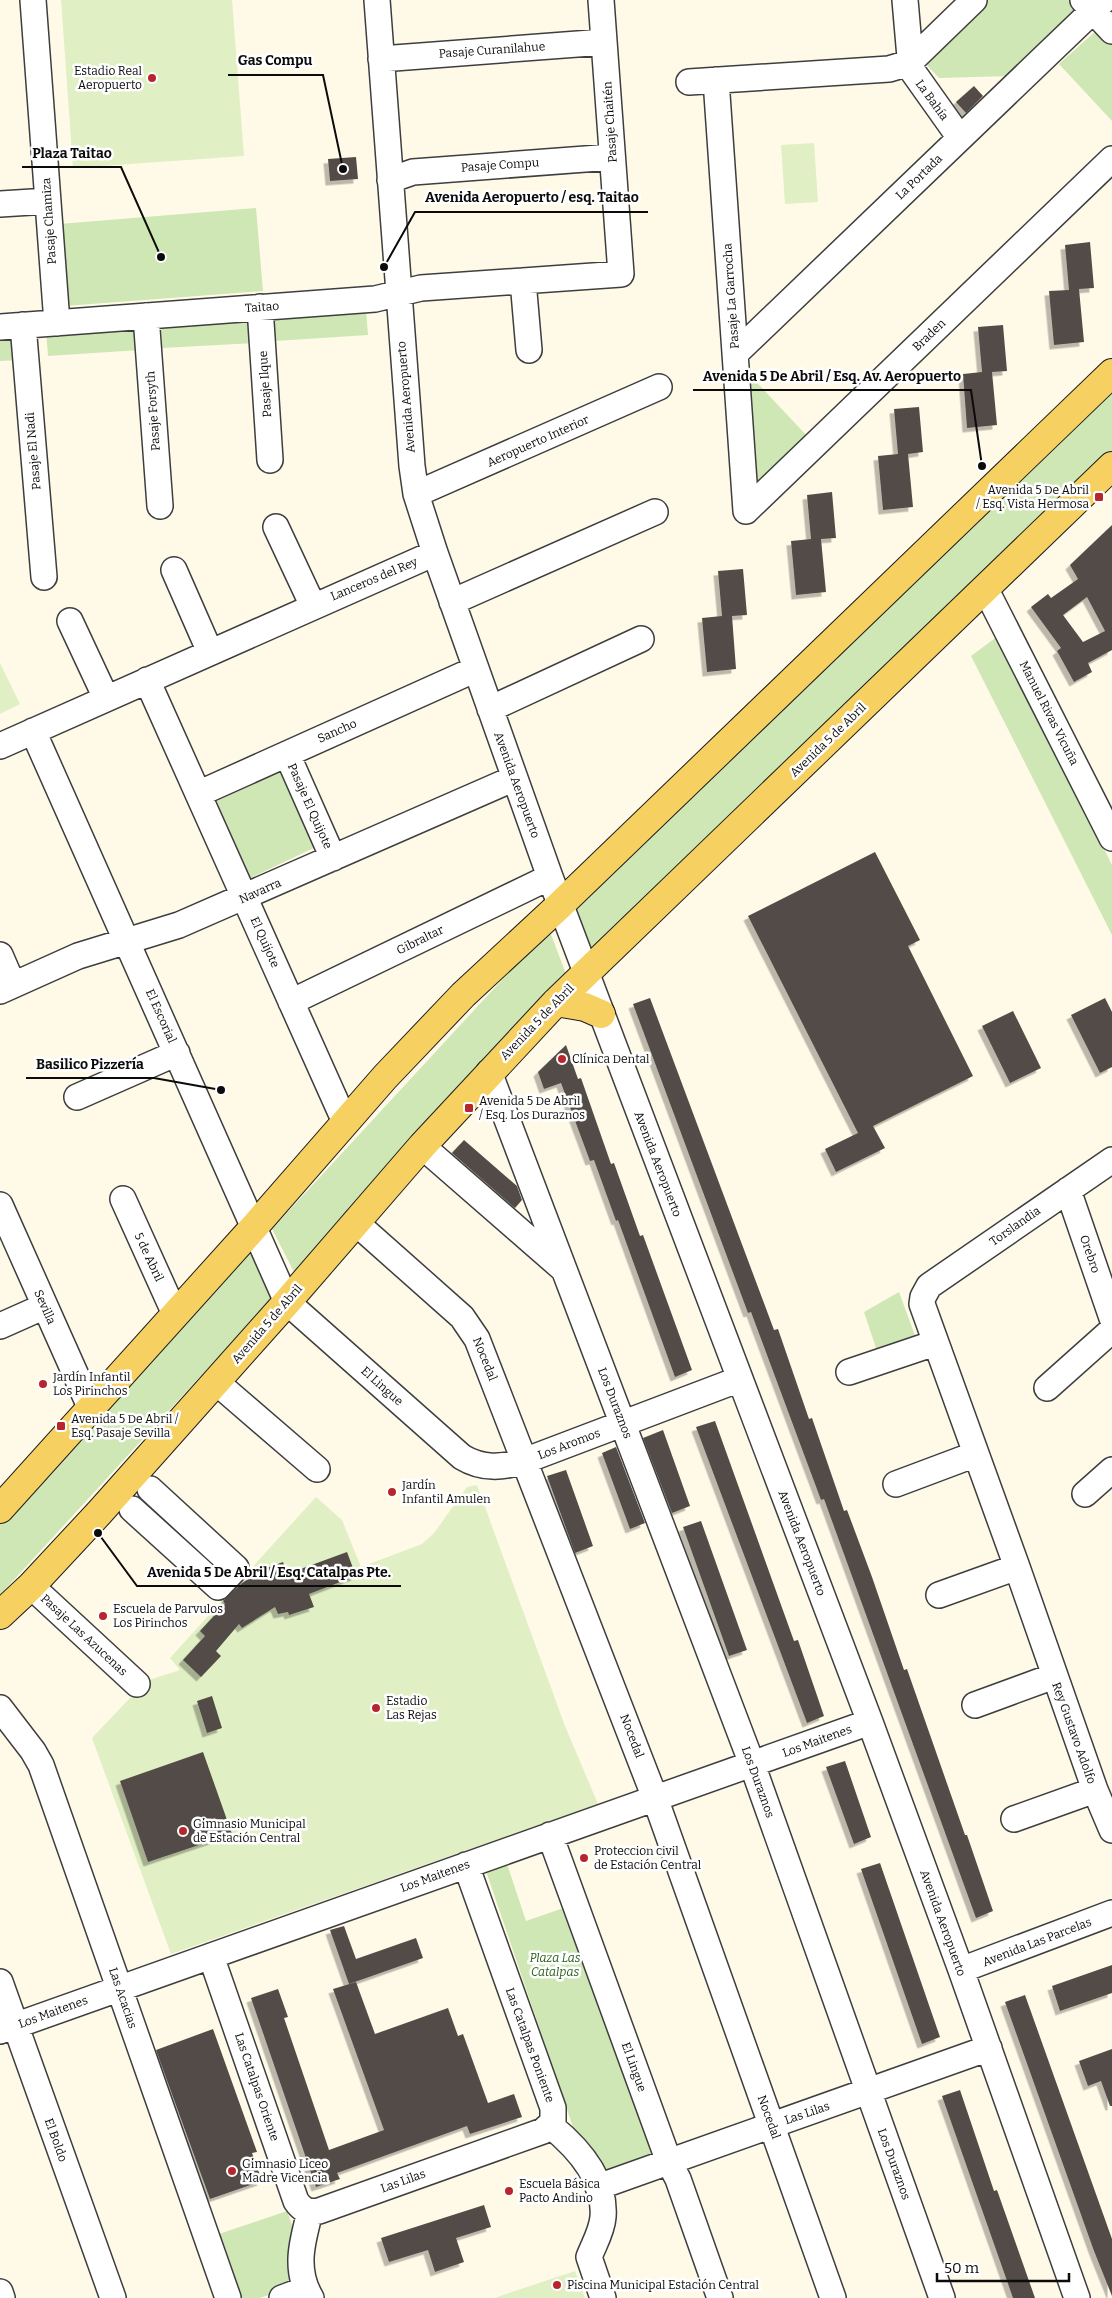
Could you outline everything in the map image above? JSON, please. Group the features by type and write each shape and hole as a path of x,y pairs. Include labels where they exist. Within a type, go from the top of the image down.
{"main road":[{"path":"0,1508 176,1314 385,1076 463,995 560,905 1112,373"},
{"name":"Avenida 5 de Abril","path":"0,1615 31,1586 149,1457 488,1072 556,1002 1112,466"},
{"path":"556,1002 585,1007 602,1014"}],"street":[{"name":"Pasaje Chamiza","path":"33,0 57,323"},
{"name":"Avenida Aeropuerto","path":"377,0 398,294 416,494 452,602 560,905 870,1722 961,1970 1077,2298"},
{"name":"Pasaje Chaitén","path":"600,0 621,274"},
{"name":"La Bahía","path":"905,0 909,63 914,75 960,138"},
{"path":"689,82 888,69 909,63 974,0"},
{"path":"1093,4 1112,32"},
{"name":"La Portada","path":"735,354 960,138 1093,4"},
{"name":"Pasaje Curanilahue","path":"381,59 604,42"},
{"name":"Pasaje La Garrocha","path":"716,80 746,511"},
{"name":"Pasaje Compu","path":"390,180 413,172 612,157"},
{"name":"Braden","path":"746,511 1112,159"},
{"path":"0,204 48,201"},
{"name":"Taitao","path":"12,326 374,299 421,288 621,274"},
{"path":"523,281 529,350"},
{"name":"Pasaje Ilque","path":"260,307 270,460"},
{"name":"Pasaje Forsyth","path":"146,316 160,506"},
{"name":"Pasaje El Nadi","path":"12,326 44,577"},
{"name":"Aeropuerto Interior","path":"416,494 659,387"},
{"path":"452,602 655,512"},
{"path":"276,527 313,606"},
{"name":"Lanceros del Rey","path":"0,746 435,553"},
{"path":"174,570 210,652"},
{"name":"Manuel Rivas Vicuña","path":"985,588 1112,838"},
{"path":"70,621 106,698"},
{"path":"490,709 641,640"},
{"name":"Sancho","path":"198,794 476,669"},
{"name":"El Quijote","path":"147,680 345,1122"},
{"name":"El Escorial","path":"33,731 287,1302"},
{"name":"Pasaje El Quijote","path":"287,754 333,858"},
{"name":"Navarra","path":"7,988 78,956 160,932 245,898 514,778"},
{"name":"Gibraltar","path":"291,1002 550,877"},
{"path":"0,955 7,988"},
{"path":"77,1097 177,1053"},
{"name":"Los Duraznos","path":"488,1072 752,1764 942,2298"},
{"name":"Los Duraznos","path":"422,1146 564,1270"},
{"name":"Torslandia","path":"922,1296 929,1286 1112,1160"},
{"name":"Orebro","path":"1068,1190 1112,1318"},
{"name":"5 de Abril","path":"123,1199 176,1314"},
{"name":"Sevilla","path":"0,1205 91,1408"},
{"name":"Nocedal","path":"355,1222 462,1317 471,1328 656,1798 833,2298"},
{"name":"Rey Gustavo Adolfo","path":"922,1296 924,1311 935,1343 1017,1567 1094,1790 1112,1830"},
{"name":"El Lingue","path":"287,1302 462,1457 480,1465"},
{"path":"0,1326 45,1306"},
{"path":"1047,1388 1112,1330"},
{"path":"849,1372 935,1343"},
{"name":"Los Aromos","path":"480,1465 501,1466 524,1461 740,1379"},
{"path":"216,1382 317,1469"},
{"path":"896,1484 976,1454"},
{"path":"98,1513 123,1513 132,1509 150,1489 153,1480 149,1457"},
{"path":"1085,1494 1112,1470"},
{"path":"132,1509 218,1587 236,1568 150,1489"},
{"path":"938,1595 1017,1567"},
{"name":"Pasaje Las Azucenas","path":"31,1586 137,1684"},
{"name":"Rey Gustavo Adolfo","path":"975,1705 1054,1676"},
{"name":"Las Acacias","path":"0,1708 33,1751 41,1765 228,2298"},
{"name":"Los Maitenes","path":"8,2028 870,1722"},
{"name":"Rey Gustavo Adolfo","path":"1014,1819 1094,1790"},
{"name":"El Lingue","path":"550,1835 669,2162 678,2179 720,2298"},
{"name":"Las Catalpas Poniente","path":"466,1865 553,2108 555,2118 551,2126"},
{"name":"Avenida Las Parcelas","path":"961,1970 1112,1913"},
{"name":"Las Catalpas Oriente","path":"212,1956 296,2201 302,2208 310,2212"},
{"name":"El Boldo","path":"0,1982 8,2028 112,2298"},
{"name":"Las Lilas","path":"598,2187 989,2048"},
{"path":"551,2126 582,2156 592,2171 598,2187 603,2217 589,2257 603,2298"},
{"name":"Las Lilas","path":"310,2212 319,2211 543,2131 551,2126"},
{"path":"282,2298 309,2294 299,2261 310,2212"},
{"path":"0,2292 2,2298"}],"green space":[{"name":"Estadio Real Aeropuerto","path":"61,0 232,0 244,156 73,168"},
{"path":"986,0 1074,0 1084,11 1012,76 939,78 921,59"},
{"path":"1098,29 1112,44 1112,121 1059,64"},
{"path":"814,143 818,202 785,204 781,145"},
{"path":"256,208 263,291 65,306 59,224"},
{"path":"366,310 368,335 275,341 273,316"},
{"path":"253,317 255,343 162,348 161,323"},
{"path":"138,325 140,350 48,356 46,330"},
{"path":"20,334 22,360 0,361 0,335"},
{"path":"747,372 809,438 756,488"},
{"path":"1112,376 1112,453 591,956 577,909"},
{"path":"998,636 1112,865 1112,935 971,656"},
{"path":"0,663 20,704 0,714"},
{"path":"285,769 320,845 246,880 211,804"},
{"path":"549,929 566,974 294,1272 272,1229"},
{"path":"254,1246 273,1297 0,1595 0,1523"},
{"path":"899,1292 917,1341 878,1354 864,1312"},
{"name":"Estadio Las Rejas","path":"477,1485 565,1726 598,1804 171,1954 92,1738 146,1681 180,1670 170,1658 316,1497 342,1520 361,1567 422,1544 434,1533 467,1487"},
{"name":"Plaza Las Catalpas","path":"506,1861 526,1921 572,1905 657,2156 603,2175 574,2130 485,1868"},
{"path":"287,2211 298,2242 297,2285 260,2298 237,2298 216,2235"},
{"name":"Piscina Municipal Estación Central","path":"575,2271 585,2298 494,2298"}],"building":[{"path":"974,86 983,96 966,113 956,102"},
{"path":"356,157 358,179 330,181 328,159"},
{"path":"1090,242 1094,288 1079,289 1084,342 1054,345 1049,291 1069,290 1065,245"},
{"path":"1003,325 1007,371 992,372 997,425 967,428 963,374 982,372 978,327"},
{"path":"919,407 923,452 908,454 913,507 883,510 878,456 898,454 894,409"},
{"path":"832,492 836,538 821,539 826,592 796,595 791,541 811,539 807,495"},
{"path":"1112,525 1112,650 1088,663 1092,672 1074,682 1057,651 1061,648 1031,607 1048,594 1051,598 1078,579 1070,565","holes":["1087,597 1105,631 1083,642 1063,615"]},
{"path":"743,569 747,615 732,616 736,669 707,672 702,618 722,616 718,571"},
{"path":"875,852 920,940 908,946 973,1076 873,1126 885,1148 836,1172 825,1149 858,1133 748,916"},
{"path":"650,998 774,1330 778,1329 809,1419 812,1418 844,1511 847,1510 904,1670 907,1669 965,1835 967,1835 993,1911 976,1918 824,1499 821,1500 751,1312 748,1313 633,1004"},
{"path":"1105,998 1112,1012 1112,1067 1100,1073 1071,1015"},
{"path":"1013,1011 1041,1068 1010,1083 982,1026"},
{"path":"566,1045 578,1079 581,1078 611,1164 614,1163 640,1236 643,1235 692,1370 675,1377 618,1220 616,1221 594,1160 590,1161 561,1083 544,1089 538,1072"},
{"path":"464,1140 517,1186 522,1200 515,1208 452,1153"},
{"path":"715,1421 794,1641 798,1640 824,1716 807,1723 696,1427"},
{"path":"663,1430 690,1506 672,1513 643,1438"},
{"path":"616,1447 645,1523 630,1529 602,1453"},
{"path":"566,1470 593,1546 575,1553 547,1476"},
{"path":"701,1521 747,1650 729,1656 683,1527"},
{"path":"347,1552 356,1576 309,1594 314,1607 289,1615 288,1612 278,1614 275,1607 242,1628 239,1624 216,1651 221,1656 201,1677 183,1660 205,1636 200,1631 225,1604 223,1601 242,1583 264,1569 283,1562 287,1574"},
{"path":"212,1696 222,1728 207,1733 197,1701"},
{"name":"Gimnasio Municipal de Estación Central","path":"203,1752 232,1834 148,1862 120,1781"},
{"path":"845,1761 871,1837 854,1844 826,1767"},
{"path":"880,1863 940,2037 922,2044 861,1869"},
{"path":"344,1926 356,1959 416,1938 423,1958 349,1984 330,1930"},
{"path":"1112,1965 1112,1993 1060,2011 1052,1986"},
{"path":"356,1982 375,2034 448,2008 458,2036 463,2034 488,2103 514,2094 522,2117 470,2134 467,2126 337,2173 340,2179 316,2187 251,1998 278,1989 288,2017 284,2018 329,2150 384,2130 333,1989"},
{"path":"1025,1995 1112,2239 1112,2296 1094,2251 1005,2002"},
{"path":"213,2029 257,2152 252,2153 262,2181 210,2199 156,2050"},
{"path":"1112,2049 1112,2106 1110,2106 1101,2081 1088,2086 1079,2061"},
{"path":"960,2090 994,2191 997,2190 1035,2298 1013,2298 942,2096"},
{"path":"484,2205 491,2227 456,2238 464,2262 435,2272 428,2250 389,2262 381,2238"}],"place":[{"name":"Estadio Real Aeropuerto","path":"152,78"},
{"name":"Gas Compu","path":"343,169"},
{"name":"Plaza Taitao","path":"161,257"},
{"name":"Avenida Aeropuerto / esq. Taitao","path":"384,267"},
{"name":"Avenida 5 De Abril / Esq. Av. Aeropuerto","path":"982,466"},
{"name":"Avenida 5 De Abril / Esq. Vista Hermosa","path":"1099,497"},
{"name":"Clínica Dental","path":"562,1059"},
{"name":"Basilico Pizzería","path":"221,1090"},
{"name":"Avenida 5 De Abril / Esq. Los Duraznos","path":"469,1108"},
{"name":"Jardín Infantil Los Pirinchos","path":"43,1384"},
{"name":"Avenida 5 De Abril / Esq. Pasaje Sevilla","path":"61,1426"},
{"name":"Jardín Infantil Amulen","path":"392,1492"},
{"name":"Avenida 5 De Abril / Esq. Catalpas Pte.","path":"98,1533"},
{"name":"Escuela de Parvulos Los Pirinchos","path":"103,1616"},
{"name":"Estadio Las Rejas","path":"376,1708"},
{"name":"Gimnasio Municipal de Estación Central","path":"183,1831"},
{"name":"Proteccion civil de Estación Central","path":"584,1858"},
{"name":"Gimnasio Liceo Madre Vicencia","path":"232,2171"},
{"name":"Escuela Básica Pacto Andino","path":"509,2191"},
{"name":"Piscina Municipal Estación Central","path":"557,2285"}]}
